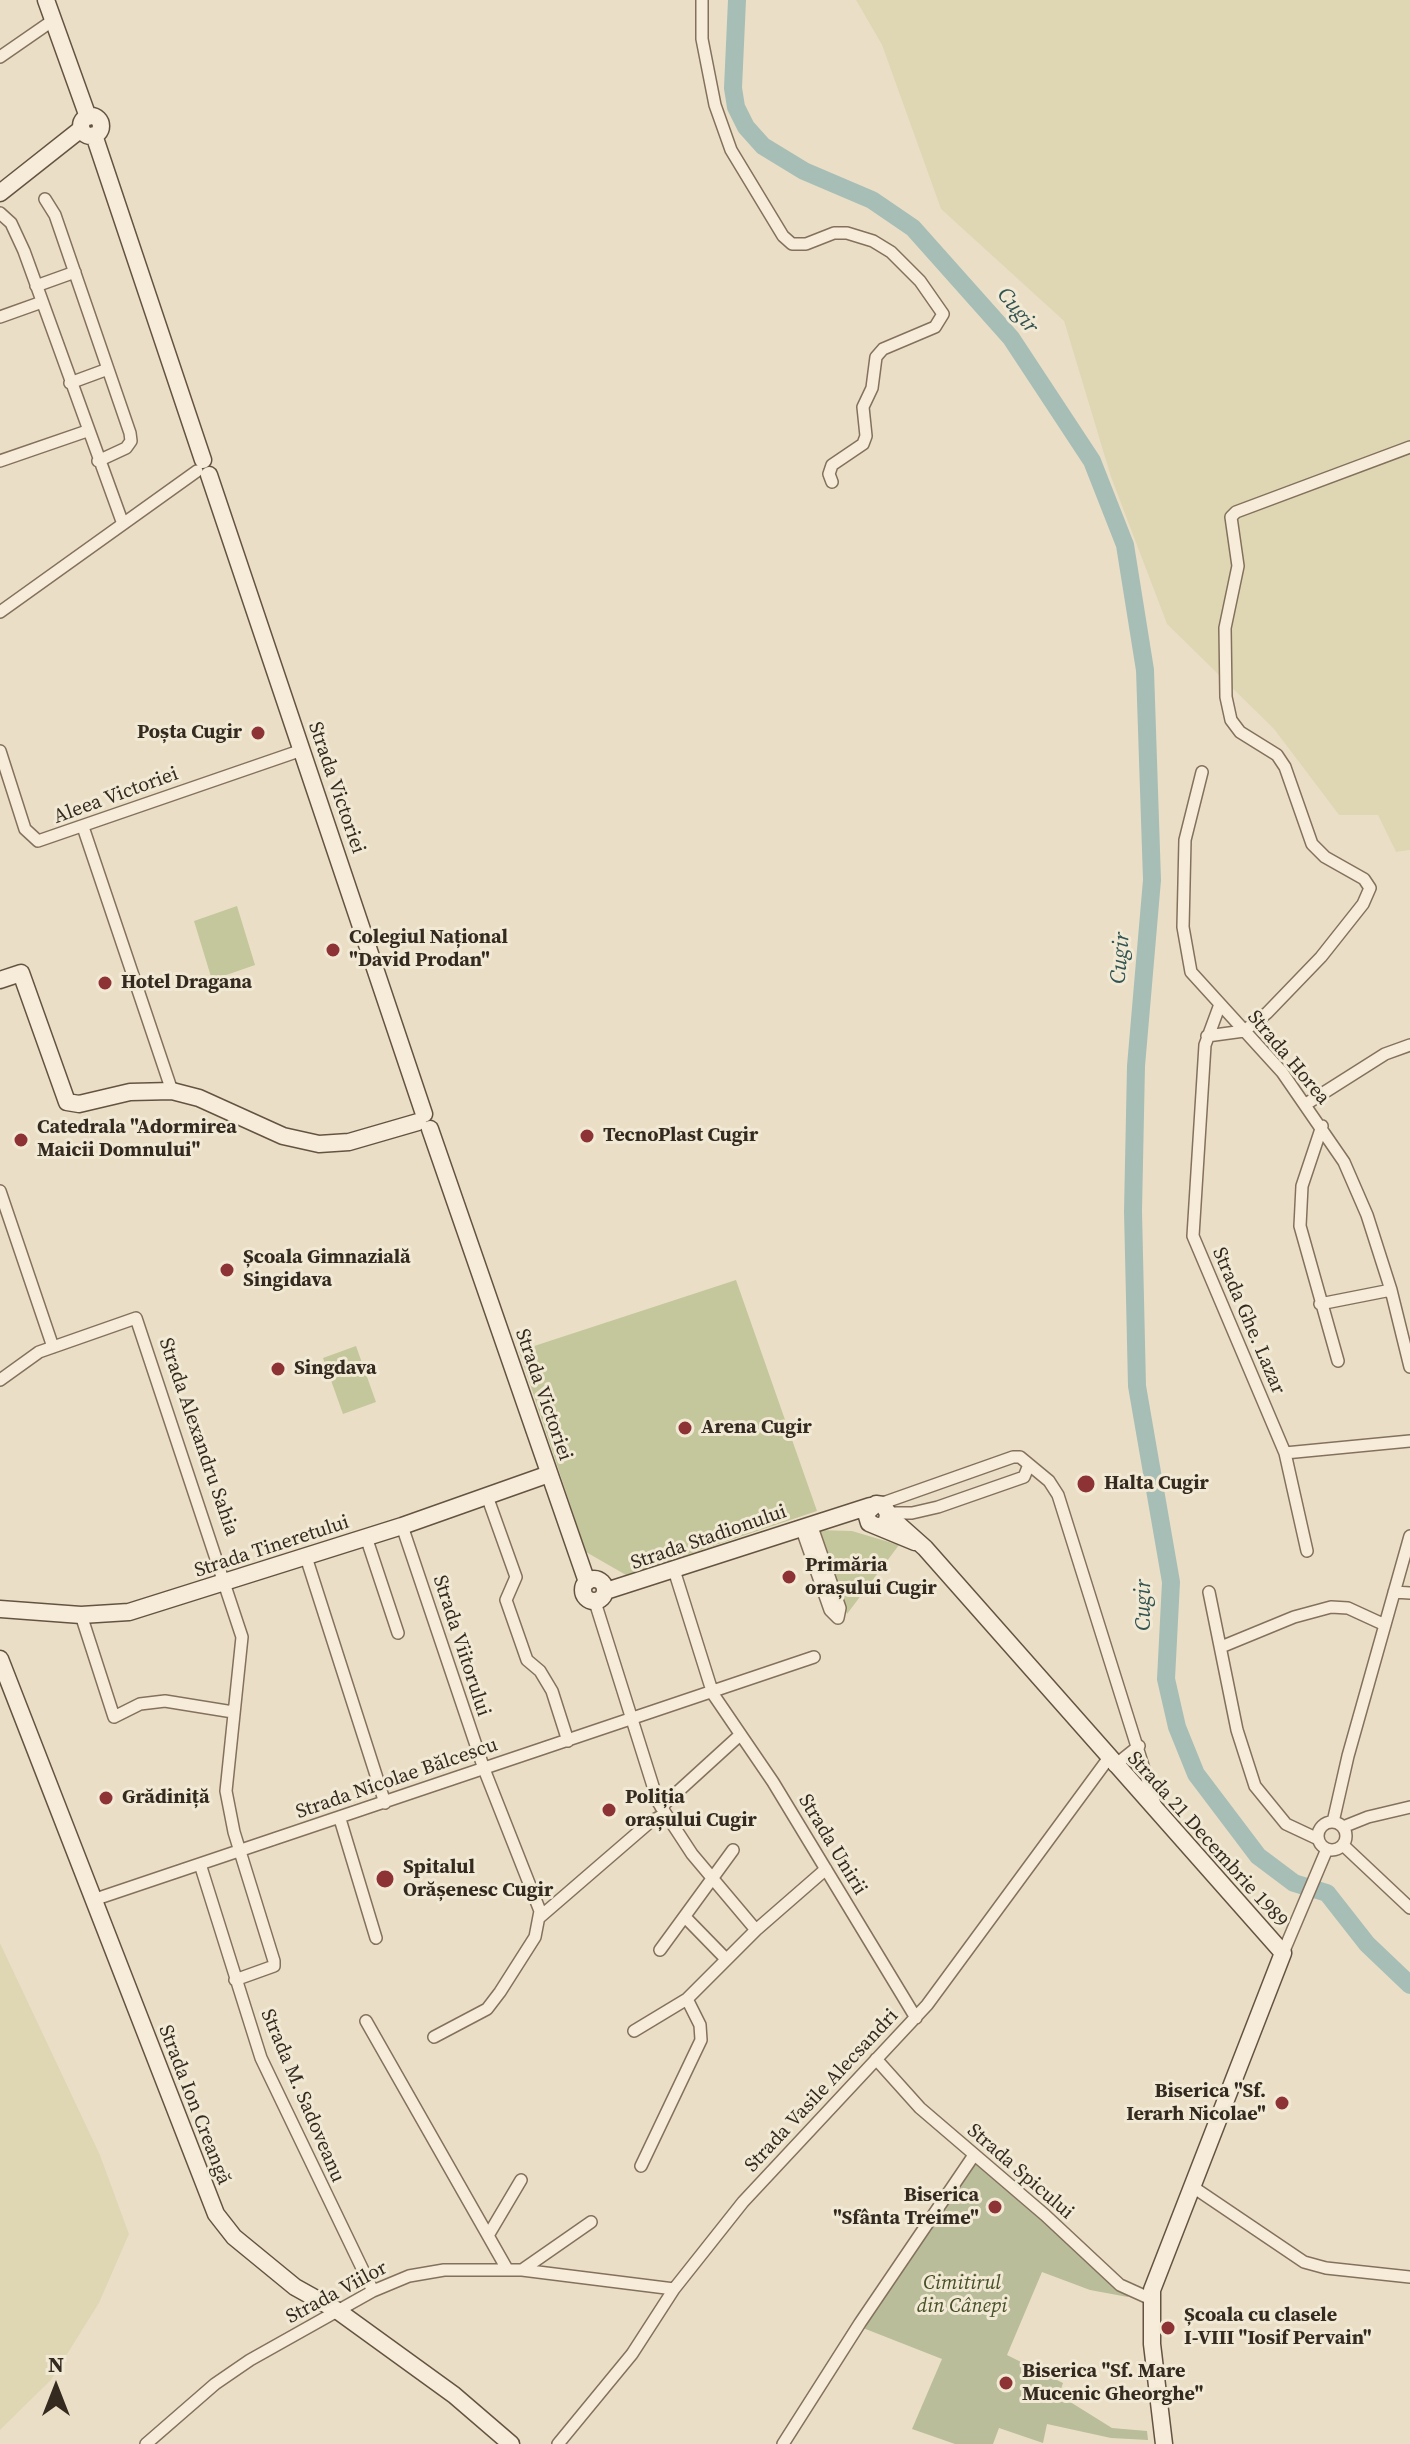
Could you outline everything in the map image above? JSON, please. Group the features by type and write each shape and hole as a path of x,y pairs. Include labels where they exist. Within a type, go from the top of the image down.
{"main road":[{"name":"Strada Victoriei","path":"46,0 203,469 302,750 424,1122 587,1582 601,1581 600,1596"},
{"path":"0,193 88,127"},
{"path":"0,980 21,973 67,1102 79,1104 130,1092 172,1091 199,1098 283,1136 319,1144 349,1142 424,1122"},
{"name":"Strada Tineretului","path":"0,1609 81,1615 129,1612 402,1526 549,1474"},
{"name":"Strada Stadionului","path":"600,1596 812,1524 880,1515"},
{"name":"Strada 21 Decembrie 1989","path":"880,1515 921,1544 1111,1763 1283,1953 1151,2299 1152,2344 1164,2444"},
{"name":"Strada Ion Creangă","path":"0,1659 216,2214 234,2237 295,2287 338,2311 454,2395 511,2444"}],"street":[{"path":"702,0 702,39 715,105 731,150 783,236 792,244 806,244 834,233 847,233 873,241 891,252 920,281 943,314 935,327 883,349 876,357 872,388 863,407 866,436 863,444 832,465 829,474 832,482"},
{"path":"0,57 52,21"},
{"path":"45,199 55,215 131,441 126,448 98,461"},
{"path":"0,213 17,234 123,524"},
{"path":"36,286 75,272"},
{"path":"0,317 42,302"},
{"path":"70,383 108,369"},
{"path":"0,461 87,431"},
{"path":"1207,1036 1244,1031 1267,1013 1321,957 1363,904 1370,888 1364,879 1325,857 1312,844 1285,767 1277,755 1240,732 1231,720 1226,697 1225,628 1238,566 1231,517 1236,512 1410,447"},
{"path":"0,612 203,469"},
{"name":"Aleea Victoriei","path":"0,751 29,836 47,841 302,750"},
{"name":"Strada Horea","path":"1202,772 1185,840 1183,927 1191,972 1306,1104 1353,1178 1391,1290 1410,1367"},
{"path":"83,827 172,1091"},
{"name":"Strada Ghe. Lazar","path":"1219,1007 1207,1036 1192,1211 1193,1236 1285,1453 1307,1551"},
{"path":"1306,1104 1385,1054 1410,1045"},
{"path":"1322,1126 1300,1200 1304,1243 1338,1361"},
{"path":"0,1191 53,1347 25,1360 0,1380"},
{"path":"1320,1304 1391,1290"},
{"name":"Strada Alexandru Sahia","path":"53,1347 136,1318 242,1637 226,1791 274,1966 235,1980"},
{"path":"1285,1453 1410,1441"},
{"path":"880,1515 1013,1457 1020,1457 1028,1467 1049,1481 1058,1495 1139,1746 1157,1812"},
{"name":"Strada Stadionului","path":"880,1515 912,1513 951,1503 1024,1477 1028,1467"},
{"path":"487,1496 516,1577 506,1600 527,1660 540,1671 552,1691 568,1741"},
{"path":"812,1524 835,1609"},
{"name":"Strada Viitorului","path":"402,1526 484,1769 540,1914"},
{"path":"1283,1953 1325,1854 1343,1845 1346,1836 1338,1825 1385,1625 1410,1536"},
{"path":"366,1537 398,1633"},
{"path":"306,1557 385,1803"},
{"name":"Strada Unirii","path":"674,1570 713,1694 826,1869 916,2018"},
{"path":"1209,1592 1237,1730 1255,1786 1286,1824 1297,1832 1318,1839"},
{"path":"1394,1592 1410,1593"},
{"path":"600,1596 632,1720 663,1810 712,1879 756,1930"},
{"path":"1221,1647 1294,1617 1331,1607 1348,1608 1385,1625"},
{"path":"81,1615 114,1717 140,1704 165,1701 233,1712"},
{"name":"Strada Nicolae Bălcescu","path":"93,1900 713,1694 814,1657"},
{"path":"434,2037 487,2009 535,1937 540,1914 650,1822 740,1735"},
{"path":"1111,1763 1139,1746"},
{"name":"Strada Vasile Alecsandri","path":"558,2444 632,2354 674,2289 763,2179 916,2018 1111,1763"},
{"path":"1325,1854 1318,1839 1322,1827 1410,1807"},
{"path":"340,1819 376,1938"},
{"path":"1343,1845 1410,1908"},
{"path":"660,1950 733,1850"},
{"name":"Strada M. Sadoveanu","path":"200,1864 235,1980 270,2078 373,2291"},
{"path":"634,2031 687,1999 756,1930 826,1869"},
{"path":"686,1918 726,1959"},
{"path":"641,2166 701,2040 700,2025 687,1999"},
{"path":"366,2021 507,2269"},
{"name":"Strada Spicului","path":"876,2059 920,2108 1120,2285 1151,2299"},
{"path":"783,2444 974,2155"},
{"path":"489,2234 521,2180"},
{"path":"1193,2187 1304,2262 1326,2268 1410,2277"},
{"path":"522,2270 591,2222"},
{"name":"Strada Viilor","path":"146,2444 215,2384 373,2291 425,2272 522,2270 674,2289"}],"shaded area":[{"path":"856,0 1410,0 1410,850 1396,852 1378,815 1339,815 1274,729 1167,624 1111,477 1064,321 941,209 882,45"},
{"path":"0,1943 100,2155 129,2234 99,2303 51,2380 0,2430"}],"green space":[{"path":"237,906 255,965 212,980 194,921"},
{"path":"736,1280 817,1511 626,1575 586,1552 519,1351"},
{"path":"356,1346 376,1402 343,1414 323,1358"},
{"path":"817,1530 852,1531 899,1545 847,1614"},
{"name":"Cimitirul din Cânepi","path":"976,2162 1129,2293 1128,2297 1090,2290 1042,2272 1007,2355 1063,2383 1059,2395 1112,2428 1147,2431 1148,2440 1111,2438 1047,2424 1043,2443 999,2428 993,2444 955,2444 912,2429 942,2359 863,2328"}],"waterway":[{"name":"Cugir","path":"737,0 733,88 736,107 746,127 763,146 804,171 872,200 913,228 1011,338 1092,461 1125,545 1145,670 1152,880 1136,1066 1133,1211 1137,1386 1171,1582 1166,1679 1177,1727 1196,1774 1258,1856 1294,1883 1327,1893 1367,1944 1410,1985"}],"place":[{"name":"Poșta Cugir","path":"258,733"},
{"name":"Colegiul Național \"David Prodan\"","path":"333,950"},
{"name":"Hotel Dragana","path":"105,983"},
{"name":"TecnoPlast Cugir","path":"587,1136"},
{"name":"Catedrala \"Adormirea Maicii Domnului\"","path":"21,1140"},
{"name":"Școala Gimnazială Singidava","path":"227,1270"},
{"name":"Singdava","path":"278,1369"},
{"name":"Arena Cugir","path":"685,1428"},
{"name":"Halta Cugir","path":"1086,1484"},
{"name":"Primăria orașului Cugir","path":"789,1577"},
{"name":"Grădiniță","path":"106,1798"},
{"name":"Poliția orașului Cugir","path":"609,1810"},
{"name":"Spitalul Orășenesc Cugir","path":"385,1879"},
{"name":"Biserica \"Sf. Ierarh Nicolae\"","path":"1282,2103"},
{"name":"Biserica \"Sfânta Treime\"","path":"995,2207"},
{"name":"Școala cu clasele I-VIII \"Iosif Pervain\"","path":"1168,2328"},
{"name":"Biserica \"Sf. Mare Mucenic Gheorghe\"","path":"1006,2383"}]}
